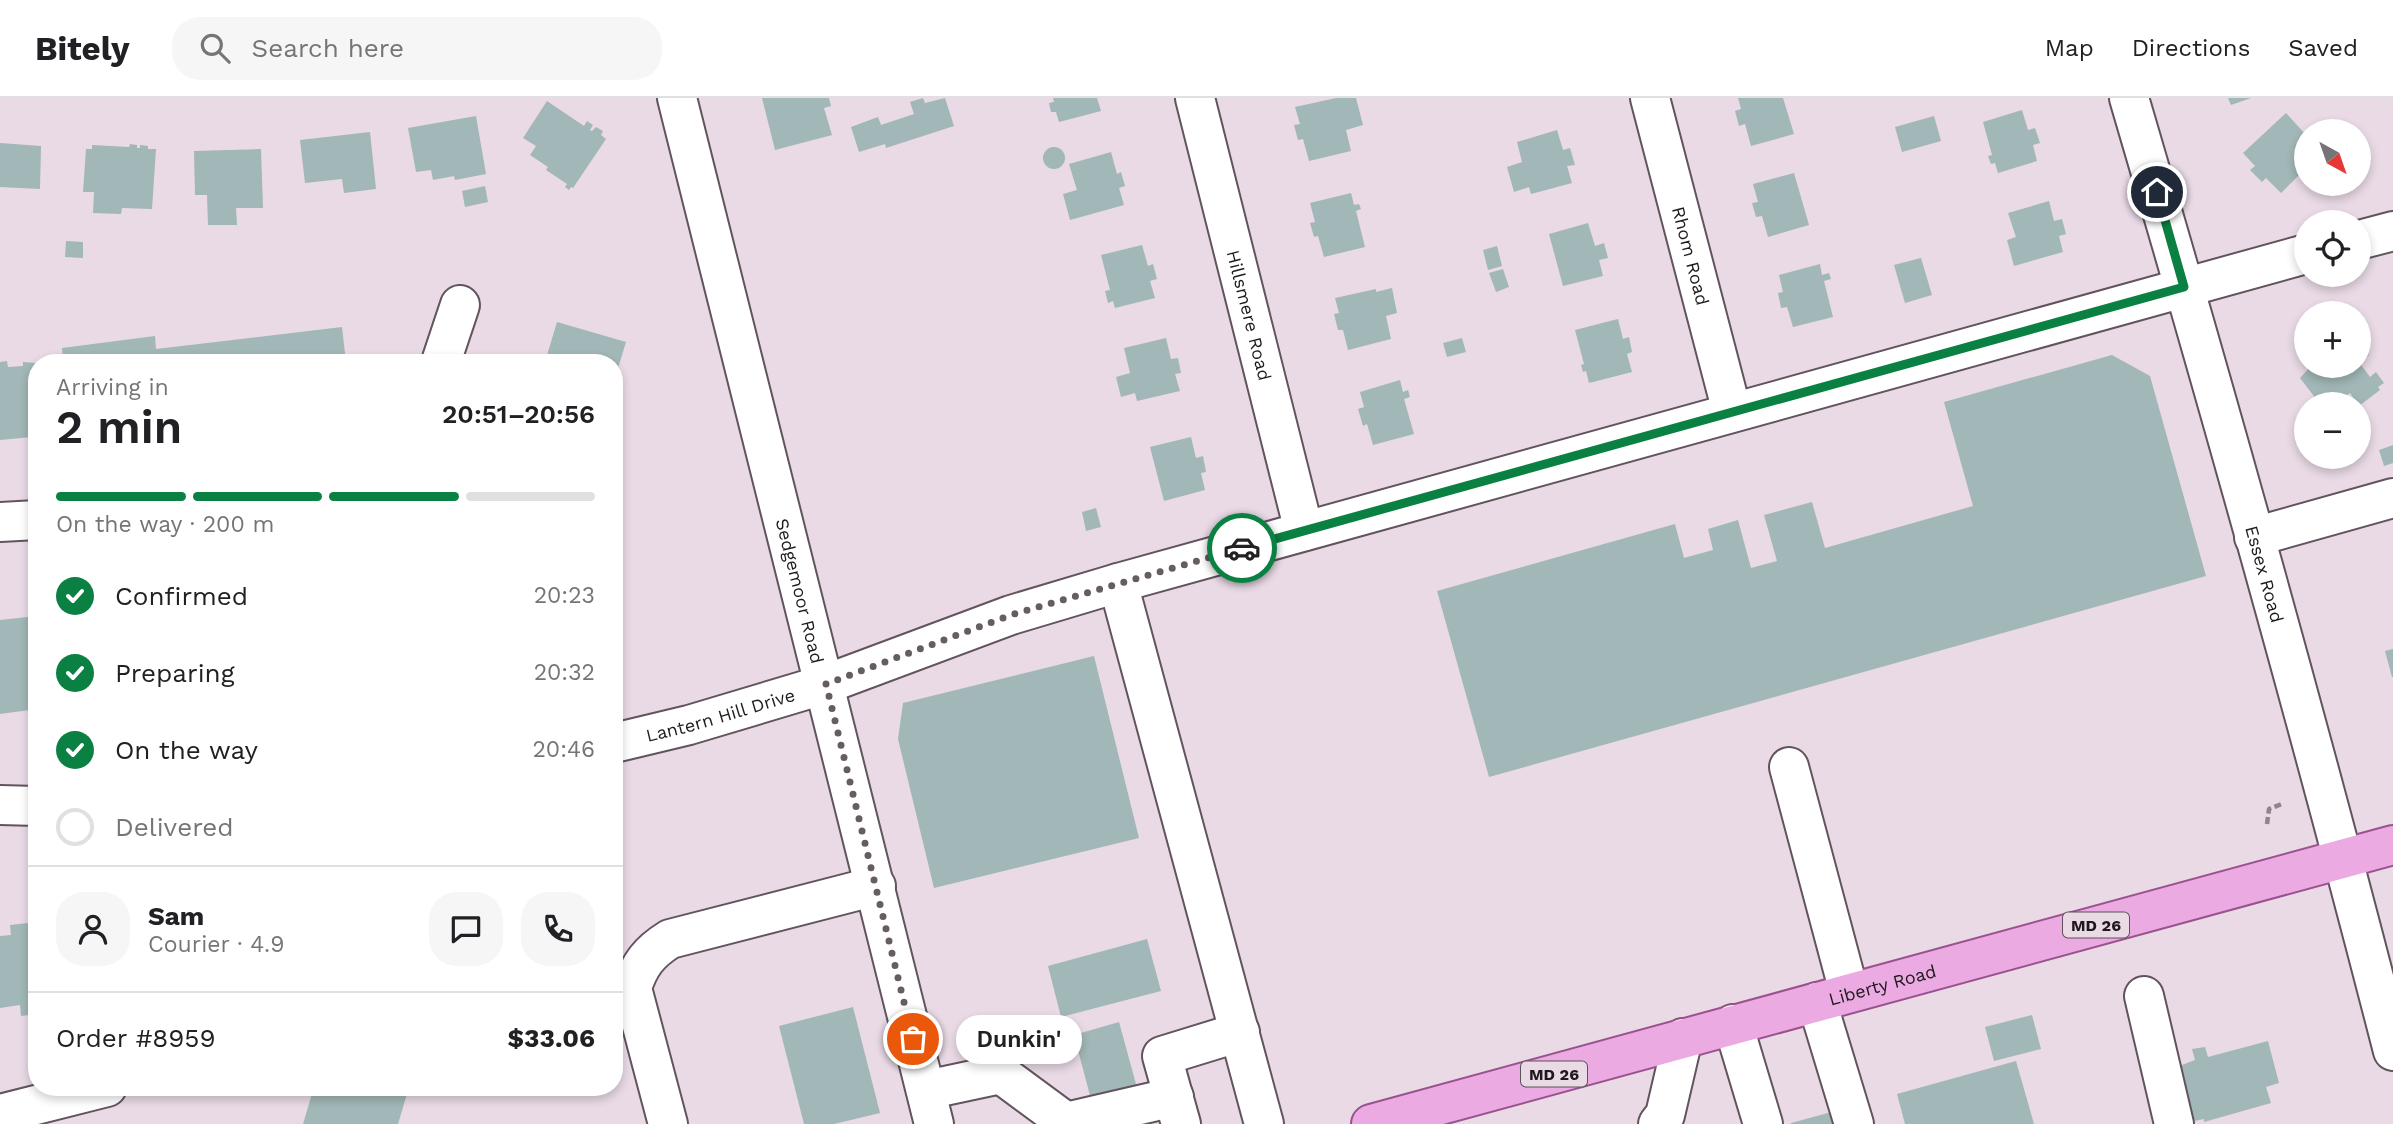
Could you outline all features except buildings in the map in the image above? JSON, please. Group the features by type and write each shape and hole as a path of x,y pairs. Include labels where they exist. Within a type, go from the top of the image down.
{"main road":[{"name":"Liberty Road","path":"1371,1124 1427,1117 1733,1024 2393,845"}],"street":[{"name":"Sedgemoor Road","path":"677,98 930,1107"},
{"name":"Hillsmere Road","path":"1195,98 1304,531"},
{"name":"Rhom Road","path":"1650,98 1732,412"},
{"name":"Essex Road","path":"2129,98 2343,858 2386,995 2393,1051"},
{"path":"2371,237 2393,231"},
{"name":"Lantern Hill Drive","path":"623,741 689,725 826,684 1011,615 1118,583 2294,257"},
{"path":"444,354 460,304"},
{"path":"2254,537 2393,498"},
{"path":"0,522 28,520"},
{"path":"1118,583 1264,1124"},
{"path":"1789,767 1854,1124"},
{"path":"0,805 28,806"},
{"path":"668,1124 632,988 639,968 654,949 670,939 876,886"},
{"path":"2144,996 2174,1124"},
{"path":"1733,1024 1763,1124"},
{"path":"930,1107 1000,1074 1066,1123 1178,1111 1162,1056 1240,1032"},
{"path":"1658,1124 1665,1115 1684,1038"},
{"path":"0,1114 71,1096"}],"path":[{"path":"2267,824 2269,809 2284,803"}],"way so far":[{"path":"913,1039 826,684 1011,615 1242,548"}],"place":[{"name":"Dunkin'","path":"913,1039"}],"route":[{"path":"1242,548 2184,287 2157,192"}]}
